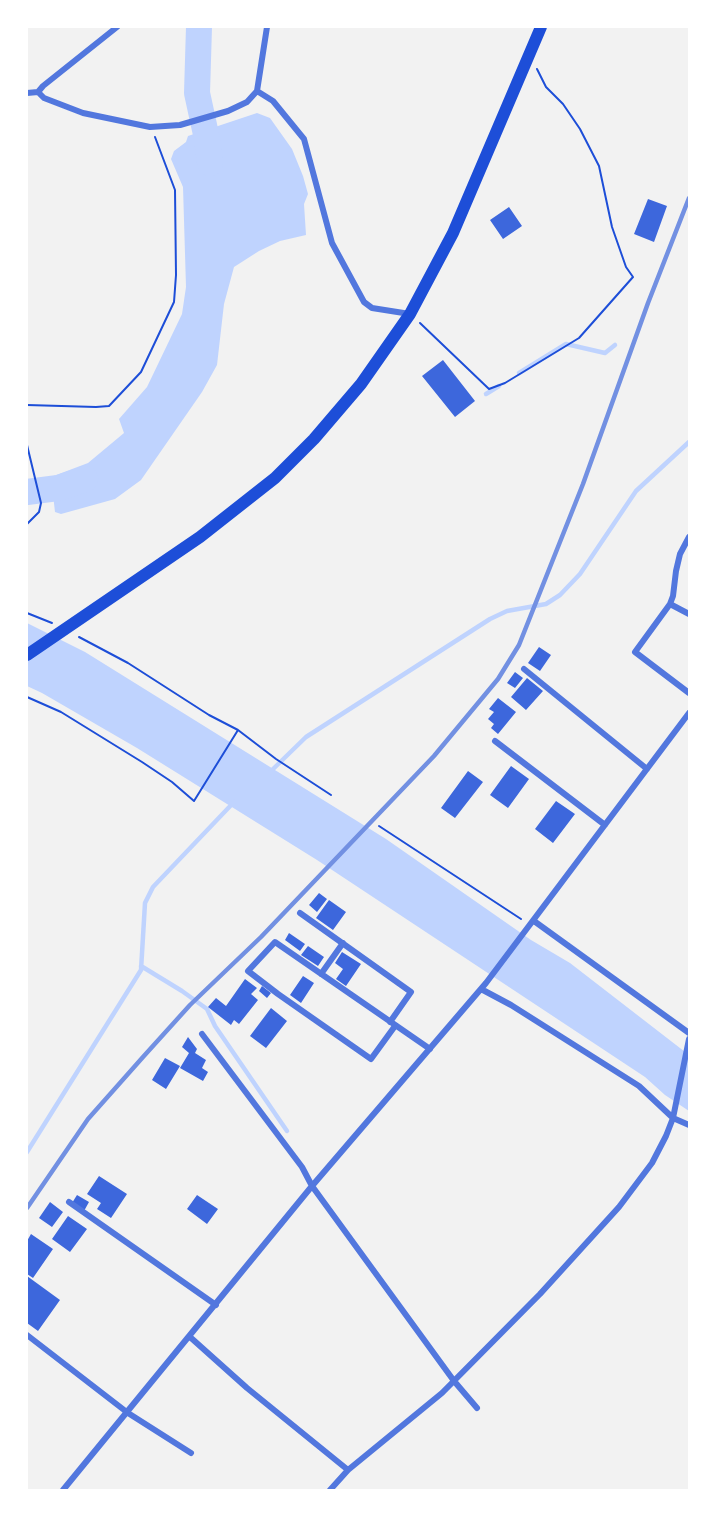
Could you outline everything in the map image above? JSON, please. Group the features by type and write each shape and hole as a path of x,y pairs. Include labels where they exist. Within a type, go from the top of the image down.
{"main road":[{"path":"27,655 200,537 275,478 314,439 361,384 410,314 453,233 541,27"}],"street":[{"path":"27,93 38,92 117,27"},
{"path":"38,92 44,98 82,113 150,127 180,125 228,111 247,102 257,92 267,27"},
{"path":"257,92 273,101 304,139 332,243 364,302 372,308 410,314"},
{"path":"689,537 680,554 670,604 634,652 689,693"},
{"path":"670,604 689,614"},
{"path":"524,669 647,769"},
{"path":"63,1490 312,1186 486,983 689,713"},
{"path":"495,741 605,825"},
{"path":"300,913 411,992 393,1024 371,1059 248,971 275,942 393,1024 430,1049"},
{"path":"531,925 689,1034"},
{"path":"321,974 343,944"},
{"path":"481,989 511,1005 639,1086 673,1118 689,1125"},
{"path":"202,1034 302,1167 312,1186 454,1381 477,1408"},
{"path":"330,1490 348,1470 442,1393 556,1277 619,1207 652,1163 673,1118 688,1042"},
{"path":"69,1202 216,1305"},
{"path":"27,1335 128,1413 190,1453"},
{"path":"190,1337 247,1388 348,1470"}],"path":[{"path":"410,314 489,389 505,383 579,339 633,277 626,267 612,227 599,166 580,129 563,104 546,87 530,53"},
{"path":"27,405 109,406 141,372 174,302 175,190 150,127"},
{"path":"27,444 41,504 34,519 27,524"},
{"path":"27,613 128,663 209,715 238,730 276,759 331,795"},
{"path":"27,698 61,712 81,724 172,782 194,801 238,730"},
{"path":"379,826 531,925"}],"water":[{"path":"257,113 270,118 292,149 303,176 308,194 304,204 306,235 280,241 234,267 224,304 217,365 202,392 141,480 115,499 61,514 55,512 51,477 88,463 124,433 119,419 147,387 182,314 186,287 183,187 171,159 174,151 186,142 188,136"},
{"path":"27,623 85,652 386,839 531,940 570,963 689,1055 689,1111 665,1095 645,1077 317,860 137,748 27,686"}],"building":[{"path":"648,199 667,206 654,242 634,234"},
{"path":"509,207 522,226 503,239 490,220"},
{"path":"443,360 475,401 455,417 422,376"},
{"path":"539,647 551,655 540,671 528,663"},
{"path":"515,672 523,678 515,688 507,683"},
{"path":"527,678 543,691 526,710 511,697"},
{"path":"498,698 516,712 498,734 491,728 494,724 488,719 494,712 489,709"},
{"path":"511,766 529,779 508,808 490,795"},
{"path":"468,771 483,782 455,818 441,808"},
{"path":"556,801 575,814 553,843 535,829"},
{"path":"319,893 327,899 317,912 309,905"},
{"path":"329,900 346,912 333,930 316,918"},
{"path":"289,933 305,944 300,951 285,940"},
{"path":"308,946 324,957 318,966 301,955"},
{"path":"342,952 361,964 346,986 336,979 343,969 335,963"},
{"path":"303,976 314,983 301,1003 290,995"},
{"path":"245,979 257,988 251,994 258,1000 239,1024 234,1020 231,1025 208,1007 216,998 226,1006"},
{"path":"262,986 271,993 267,998 259,991"},
{"path":"271,1008 287,1021 266,1048 250,1036"},
{"path":"188,1037 197,1049 195,1053 206,1060 202,1068 208,1072 203,1081 180,1068 189,1053 182,1047"},
{"path":"165,1058 180,1066 166,1089 152,1080"},
{"path":"99,1176 127,1194 111,1218 97,1209 101,1203 87,1194"},
{"path":"77,1195 89,1202 84,1211 72,1203"},
{"path":"197,1195 218,1209 207,1224 187,1209"},
{"path":"50,1202 63,1212 52,1227 39,1218"},
{"path":"68,1216 87,1229 70,1252 52,1239"},
{"path":"31,1234 53,1249 33,1278 27,1274 27,1241"},
{"path":"27,1276 60,1300 38,1331 27,1323"}],"waterway":[{"path":"199,27 197,93 210,163"},
{"path":"519,373 566,344 605,353 615,345"},
{"path":"486,394 499,386"},
{"path":"270,772 306,737 490,619 507,611 546,604 560,595 580,574 636,491 689,442"},
{"path":"27,492 58,488 85,479"},
{"path":"27,1152 141,970 145,903 153,887 234,802"},
{"path":"141,966 207,1009 215,1026 287,1131"}],"railway":[{"path":"27,1208 88,1119 143,1057 190,1005 261,937 434,756 498,679 519,645 583,484 648,303 689,198"}]}
